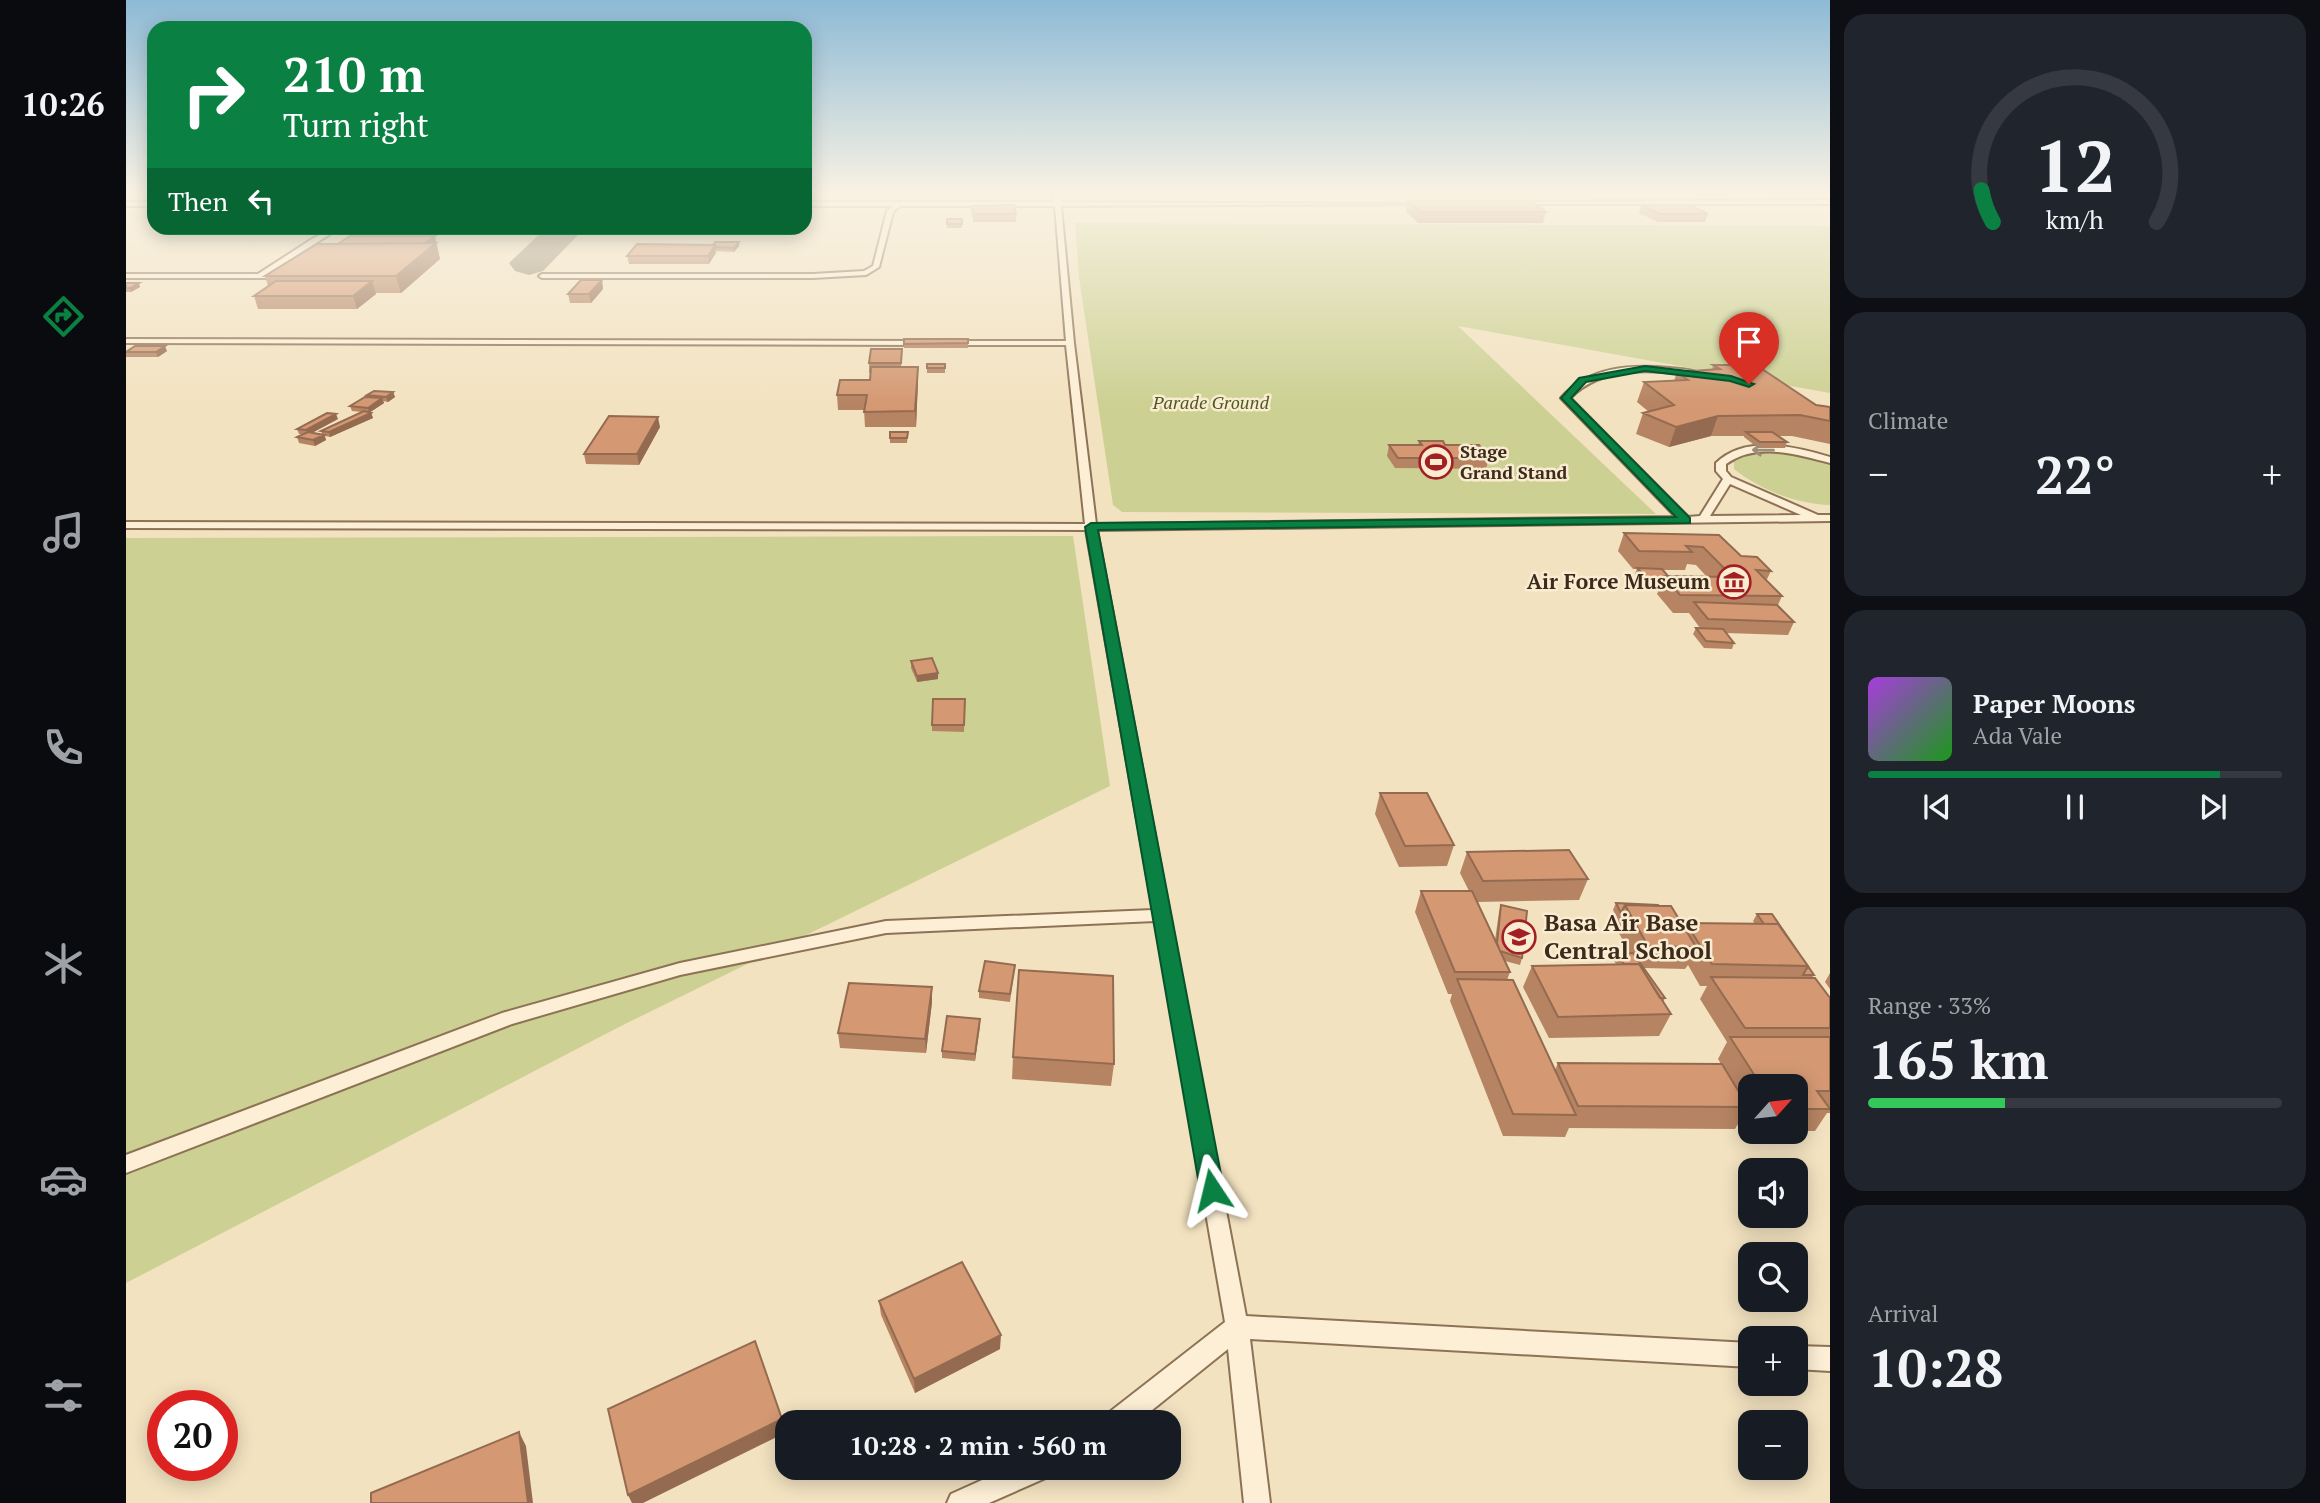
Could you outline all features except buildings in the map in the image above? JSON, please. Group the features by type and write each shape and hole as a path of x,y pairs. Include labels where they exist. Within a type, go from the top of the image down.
{"lane":[{"path":"260,276 283,262"},
{"path":"542,276 813,276 866,273 876,267 877,262"},
{"path":"1063,262 1091,527 1237,1327 1257,1503"},
{"path":"126,276 288,276"},
{"path":"126,341 931,343"},
{"path":"945,343 1070,343"},
{"path":"1686,521 1565,398 1583,380 1614,372 1645,369 1708,375"},
{"path":"1830,460 1795,452 1750,449 1734,453 1721,464 1721,471 1728,479 1824,519 1830,525"},
{"path":"1702,521 1728,479"},
{"path":"126,525 1091,527 1824,519"},
{"path":"126,1164 508,1018 680,969 886,927 1162,915"},
{"path":"1132,1410 1237,1327 1738,1354"},
{"path":"1808,1359 1830,1360"},
{"path":"960,1503 1012,1480"}],"green space":[{"name":"Parade Ground","path":"1078,262 1830,262 1830,393 1458,326 1656,514 1122,512 1113,505"},
{"path":"1763,452 1830,461 1830,505 1804,502 1779,494 1734,469 1734,461 1750,453"},
{"path":"1073,536 1110,786 621,1026 126,1283 126,538"}],"place":[{"name":"Stage Grand Stand","path":"1436,462"},
{"name":"Air Force Museum","path":"1734,582"},
{"name":"Basa Air Base Central School","path":"1519,937"}],"route":[{"path":"1212,1190 1091,527 1686,521 1565,398 1583,380 1614,372 1645,369 1731,378 1749,384"}]}
